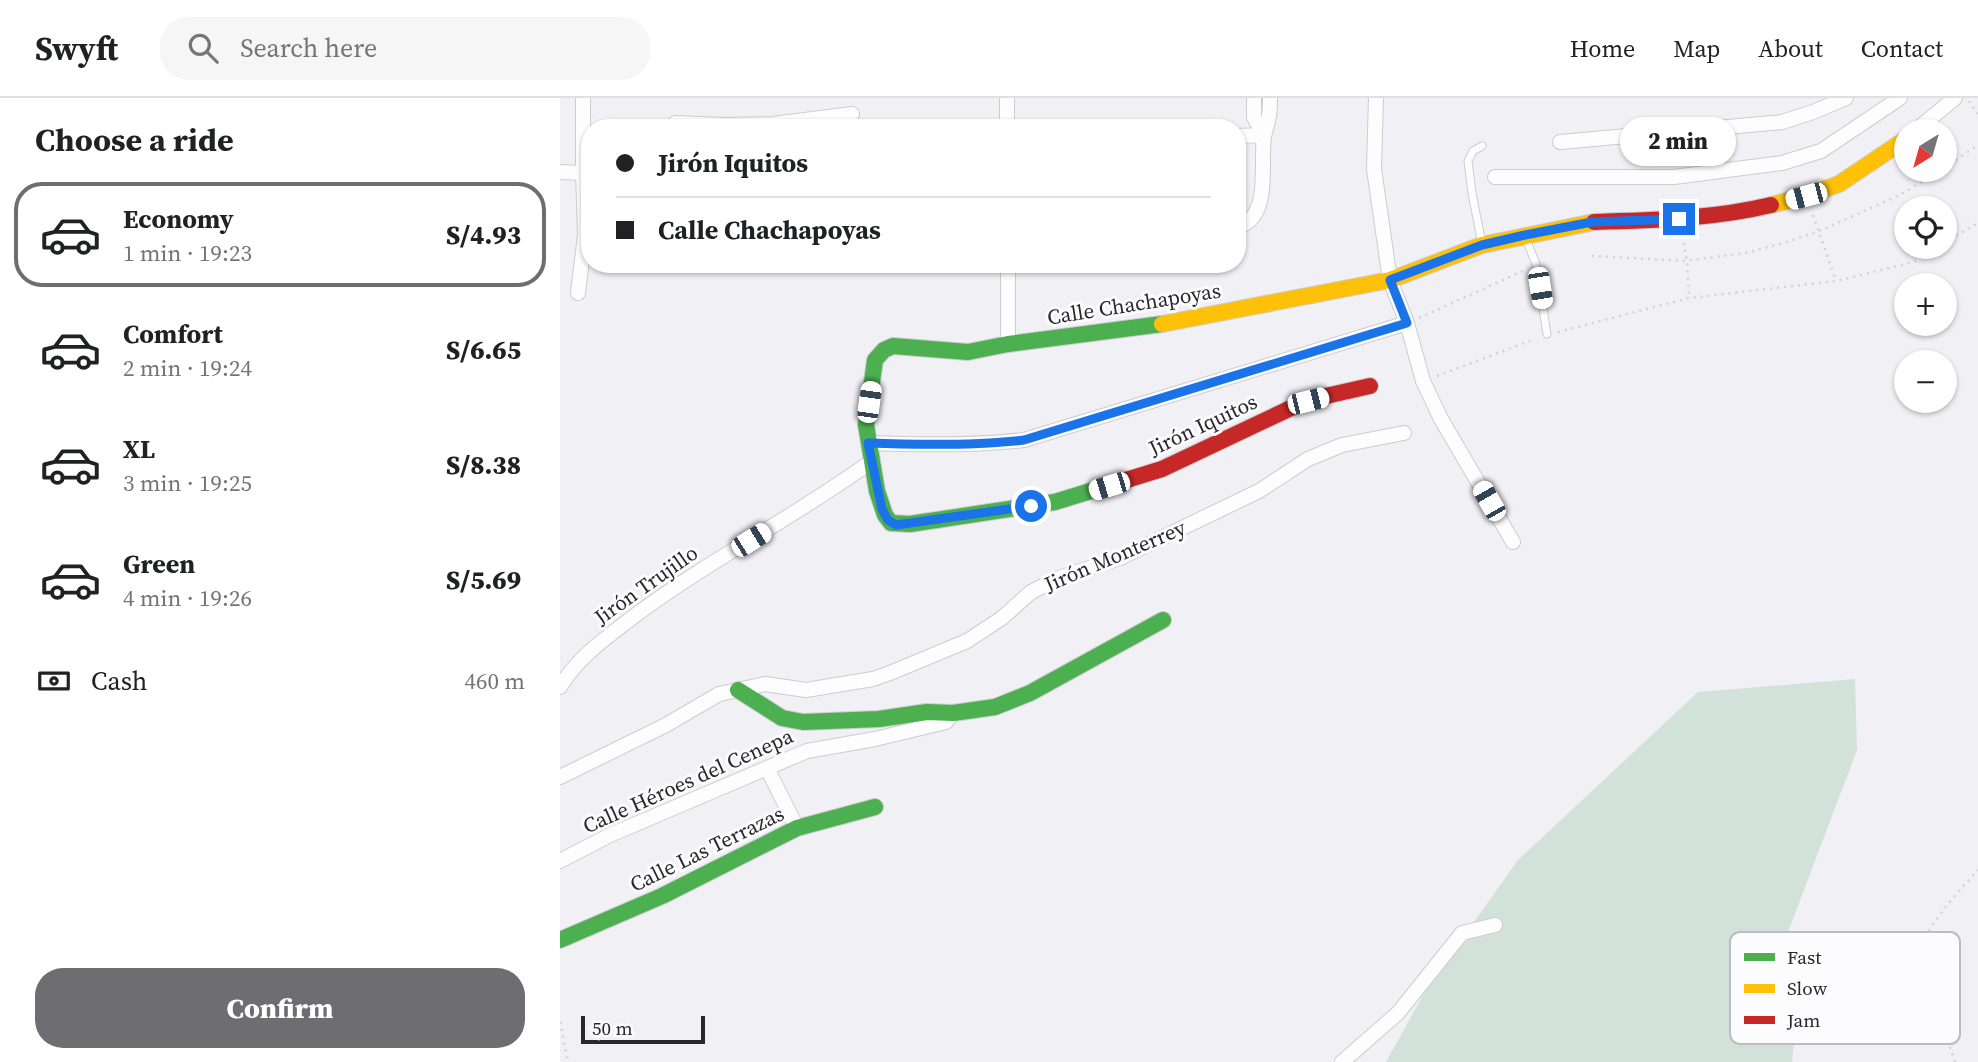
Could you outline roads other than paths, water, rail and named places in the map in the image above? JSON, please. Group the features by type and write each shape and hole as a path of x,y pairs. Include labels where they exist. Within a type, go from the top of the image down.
{"street":[{"path":"583,98 583,119"},
{"path":"1007,98 1007,119"},
{"path":"1254,98 1254,117 1264,135"},
{"path":"1246,224 1257,212 1261,198 1264,135 1269,118 1270,98"},
{"path":"1376,98 1374,169 1390,280 1407,323 1423,381 1441,419 1513,542"},
{"path":"1560,142 1782,122 1846,98"},
{"path":"1495,177 1674,177 1782,163 1821,152 1900,98"},
{"path":"1930,119 1955,98"},
{"path":"812,119 852,114"},
{"path":"1246,136 1264,135"},
{"name":"Calle Chachapoyas","path":"868,443 866,424 875,360 880,351 887,347 968,352 1008,344 1140,328 1390,280 1482,245 1592,222 1679,219 1741,212 1806,196 1839,184 1894,149"},
{"path":"560,172 581,173"},
{"path":"578,293 581,273"},
{"path":"1007,273 1008,344"},
{"path":"872,461 868,443 961,444 1024,440 1407,323"},
{"name":"Jirón Iquitos","path":"872,461 882,509 888,520 896,525 910,524 1055,502 1162,469 1308,401 1370,386"},
{"name":"Jirón Monterrey","path":"560,777 666,725 719,694 765,684 806,690 873,679 890,673 967,641 1002,618 1031,592 1059,578 1143,547 1259,491 1308,459 1342,445 1404,433"},
{"name":"Jirón Trujillo","path":"560,687 594,647 664,594 836,487 872,461"},
{"name":"Calle Héroes del Cenepa","path":"738,690 782,718 803,722 879,719 927,712 953,713 995,708 1030,693 1163,620"},
{"name":"Calle Héroes del Cenepa","path":"560,861 610,835 807,751 946,722 953,713"},
{"path":"767,768 797,828"},
{"name":"Calle Las Terrazas","path":"560,940 662,896 797,828 875,807"},
{"path":"1342,1062 1398,1013 1462,933 1495,925"}],"lane":[{"path":"1482,146 1473,151 1468,161 1482,245"},
{"path":"1525,235 1536,264 1548,334"}]}
